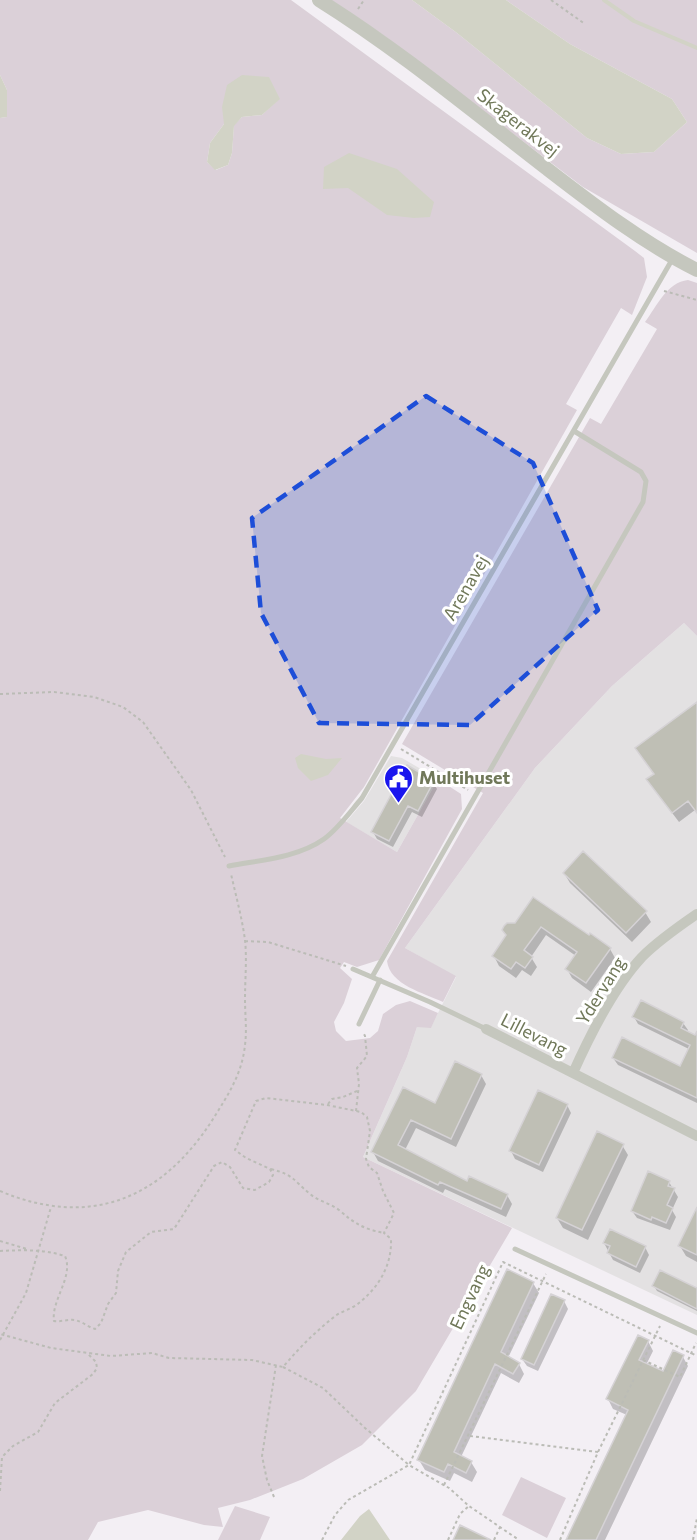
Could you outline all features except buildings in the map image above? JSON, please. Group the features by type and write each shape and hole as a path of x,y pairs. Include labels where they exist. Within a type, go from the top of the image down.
{"street":[{"name":"Skagerakvej","path":"319,0 424,74 606,215 673,258 697,270"},
{"name":"Ydervang","path":"573,1073 629,972 644,955 697,914"},
{"name":"Lillevang","path":"486,1029 697,1136"}],"lane":[{"name":"Arenavej","path":"230,866 294,853 324,839 362,798 673,258"},
{"path":"372,977 643,502 646,481 641,471 574,431"},
{"name":"Lillevang","path":"353,969 486,1029"},
{"path":"359,1024 380,980"},
{"path":"514,1249 697,1333"}],"path":[{"path":"551,0 585,24"},
{"path":"656,288 697,300"},
{"path":"0,694 54,692 94,697 123,708 144,722 191,790 230,866 245,941 245,1045 236,1083 183,1161 150,1187 116,1202 84,1207 51,1207 0,1191"},
{"path":"392,744 476,794"},
{"path":"245,941 268,942 293,948 353,969"},
{"path":"357,1111 359,1084 357,1068 367,1056 365,1036 359,1024"},
{"path":"327,1105 332,1099 357,1091"},
{"path":"283,1367 313,1334 337,1314 358,1304 385,1274 392,1254 391,1239 384,1233 366,1229 342,1215 339,1210 312,1196 288,1174 270,1169 235,1150 256,1101 266,1098 327,1105 361,1112 367,1117 370,1131 366,1159 369,1167 377,1173 394,1214 384,1233"},
{"path":"0,1251 29,1250 65,1256 69,1264 53,1313 54,1321 72,1319 95,1329 101,1323 108,1304 116,1293 118,1271 126,1252 151,1232 174,1229 213,1166 222,1162 230,1167 243,1188 255,1190 269,1182 273,1175 270,1169"},
{"path":"0,1340 26,1293 51,1207"},
{"path":"0,1241 29,1250"},
{"name":"Engvang","path":"409,1465 502,1262 697,1356"},
{"path":"444,1485 550,1266"},
{"path":"560,1540 598,1452 663,1318"},
{"path":"2,1334 51,1348 111,1356 152,1353 169,1358 252,1360 283,1367 323,1388 409,1465 444,1485 469,1506 519,1540"},
{"path":"643,1360 681,1377 697,1340"},
{"path":"0,1491 2,1457 13,1446 38,1432 55,1404 93,1374 97,1368 96,1362 87,1353"},
{"path":"274,1497 267,1480 262,1456 276,1365"},
{"path":"469,1436 598,1452"},
{"path":"322,1540 335,1515 348,1500 409,1465"},
{"path":"448,1540 460,1514 469,1506"},
{"path":"693,1540 697,1518"},
{"path":"494,1540 500,1527"}],"highlighted area":[{"path":"426,396 533,463 598,610 470,725 319,723 261,613 252,518"}],"shaded area":[{"path":"0,0 291,0 644,258 647,277 632,315 621,308 566,404 577,410 364,787 340,818 397,852 438,779 461,794 462,809 379,960 357,967 344,962 340,968 352,979 344,1003 334,1022 336,1031 346,1041 370,1038 378,1031 383,1014 396,1005 410,1001 438,1013 431,1028 417,1027 407,1057 363,1157 512,1228 416,1391 362,1445 303,1479 250,1500 218,1508 223,1527 204,1525 148,1510 98,1522 88,1540 0,1540 0,118 7,117 7,90 0,75","holes":["279,99 262,115 242,117 234,125 232,153 228,165 216,170 207,162 210,143 224,124"]},
{"path":"331,0 412,0 457,33 587,138 621,154 654,152 687,122 672,99 570,44 506,0 697,0 697,253 583,187 386,37"},
{"path":"412,0 506,0 570,44 672,99 687,122 654,152 621,154 587,138 457,33"},
{"path":"0,75 7,90 7,117 0,118"},
{"path":"242,75 269,77 280,99 262,115 242,117 234,126 232,153 228,165 215,170 207,162 210,143 224,124 222,107 227,85"},
{"path":"349,153 397,169 434,202 430,217 387,215 348,188 323,189 324,167"},
{"path":"688,280 697,283 697,636 684,623 612,686 535,768 405,948 456,976 443,1002 401,982 389,969 387,961 483,793 402,744 590,418 601,424 657,329 645,322 668,290"},
{"path":"684,623 697,636 697,1315 363,1157 407,1057 417,1027 431,1027 456,977 405,948 535,768 612,686"},
{"path":"301,754 326,759 342,758 328,775 311,781 298,768 295,758"},
{"path":"391,756 402,758 438,779 397,852 346,822 364,801"},
{"path":"521,1477 566,1498 547,1538 502,1515"},
{"path":"235,1506 270,1517 260,1540 218,1540"},
{"path":"369,1509 390,1540 341,1540 360,1516"}],"waterway":[{"path":"604,0 634,21 697,48"}],"place":[{"name":"Multihuset","path":"398,804"}]}
